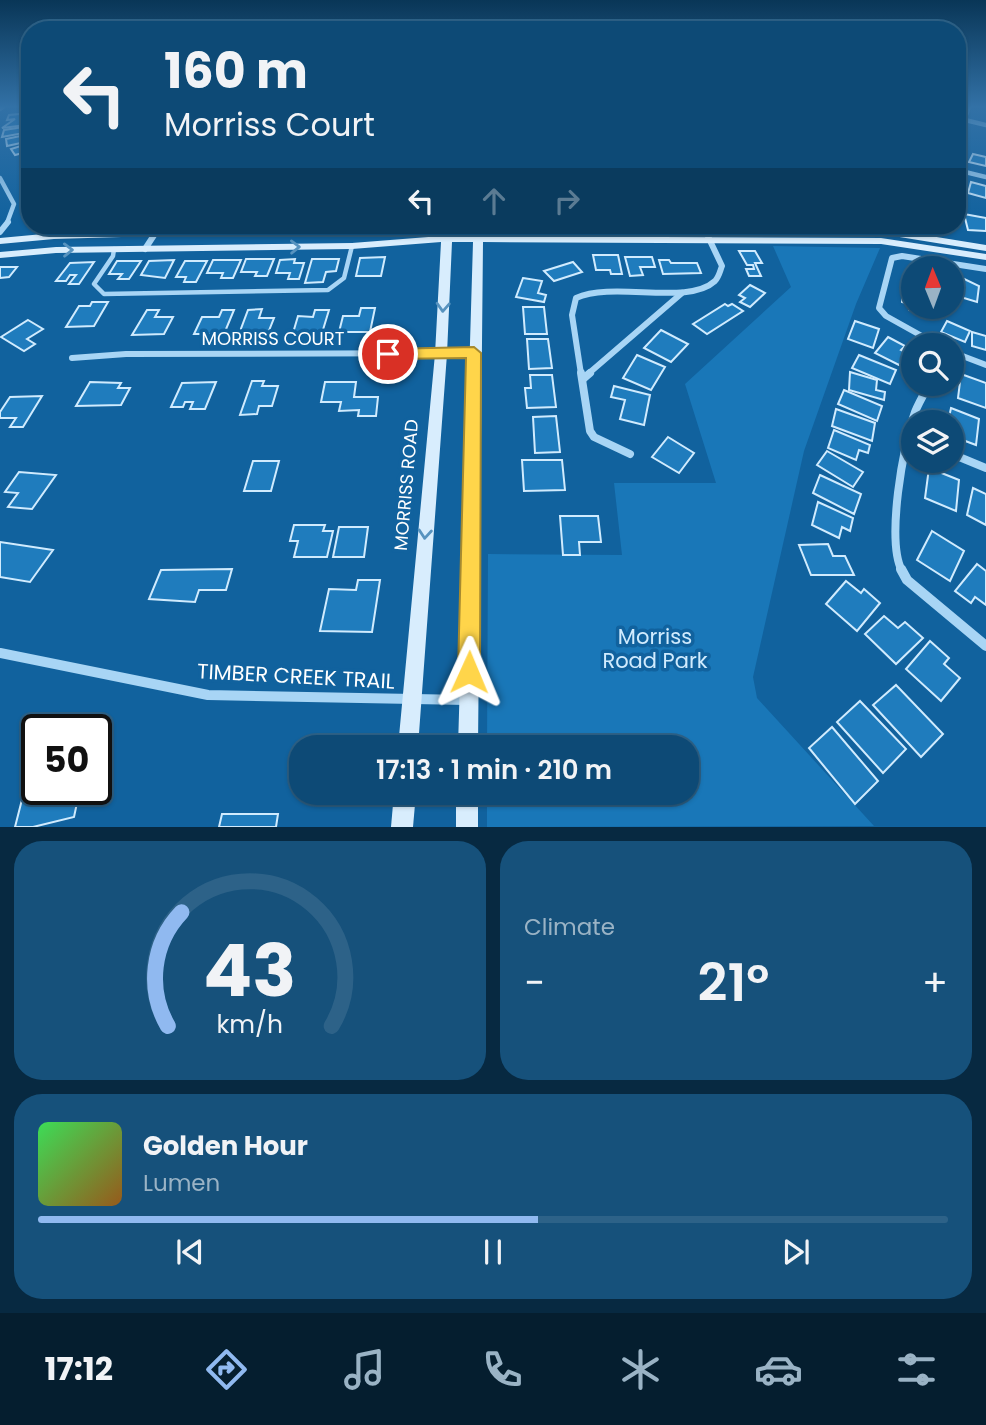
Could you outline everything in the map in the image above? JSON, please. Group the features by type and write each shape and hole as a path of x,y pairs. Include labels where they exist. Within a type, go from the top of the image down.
{"main road":[{"path":"0,241 71,235"},
{"path":"0,255 114,249 352,246 427,235"},
{"name":"MORRISS ROAD","path":"409,735 441,354 447,235"},
{"path":"468,735 477,235"},
{"path":"594,235 881,241 986,257"},
{"path":"906,235 986,248"},
{"path":"402,827 404,805"},
{"path":"467,805 467,827"}],"street":[{"path":"966,172 986,177"},
{"path":"0,178 14,204 8,222 0,232"},
{"path":"145,249 155,235"},
{"path":"630,454 592,434 572,314 576,299 594,291 682,293 707,286 719,279 722,266 708,235"},
{"path":"916,333 886,316 879,307 892,258 902,256 986,269"},
{"path":"583,379 682,293"},
{"name":"MORRISS COURT","path":"72,358 126,354 474,353"},
{"path":"964,357 986,365"},
{"path":"964,459 986,468"},
{"path":"903,473 898,498 896,559 906,579 986,646"},
{"name":"TIMBER CREEK TRAIL","path":"0,653 208,695 468,700"}],"lane":[{"path":"114,249 113,256 94,284 104,294 328,290 338,288 346,278 352,246"}],"green space":[{"name":"Morriss Road Park","path":"773,246 880,248 856,304 804,451 753,677 757,698 874,826 487,827 487,805 699,805 699,735 487,735 488,554 622,555 614,483 716,483 685,384 791,287"}],"building":[{"path":"21,146 21,153 15,155 11,149"},
{"path":"973,154 986,157 986,166 969,162"},
{"path":"971,182 986,186 986,198 968,193"},
{"path":"966,214 986,218 986,231 968,230"},
{"path":"739,251 755,251 762,263 755,263 761,276 749,276 746,269 754,269 753,265 747,265"},
{"path":"593,255 618,255 622,274 611,274 610,270 596,270"},
{"path":"385,257 381,276 356,276 360,258"},
{"path":"625,257 652,257 655,267 640,267 643,275 630,276"},
{"path":"246,259 274,259 267,276 255,276 257,272 241,272"},
{"path":"295,259 294,263 304,263 299,279 288,279 290,273 276,273 280,260"},
{"path":"312,259 339,259 336,271 326,272 323,282 305,283"},
{"path":"174,260 165,278 141,275 149,261"},
{"path":"213,260 241,260 233,278 221,278 223,273 207,273"},
{"path":"659,260 697,263 701,273 663,274"},
{"path":"117,261 141,261 129,279 118,279 122,274 109,274"},
{"path":"185,261 207,261 196,282 184,282 186,277 176,277"},
{"path":"94,262 79,284 69,284 76,275 70,275 66,281 56,281 70,263"},
{"path":"573,262 582,272 554,281 544,271"},
{"path":"0,267 17,267 9,277 0,278"},
{"path":"523,278 542,281 538,293 546,295 544,302 516,297"},
{"path":"964,279 979,286 977,302 964,298"},
{"path":"750,285 765,293 750,307 740,302 745,298 739,295"},
{"path":"92,302 108,302 94,326 66,327 79,306 90,306"},
{"path":"725,304 732,304 743,311 707,334 693,324"},
{"path":"523,307 544,307 547,334 525,334"},
{"path":"361,308 375,308 370,332 339,332 343,316 359,316"},
{"path":"262,309 259,318 274,318 268,333 239,334 248,310"},
{"path":"147,310 159,310 155,317 173,317 164,334 132,335"},
{"path":"222,310 234,310 224,334 194,334 202,317 219,317"},
{"path":"315,310 329,310 322,333 293,333 298,316 313,317"},
{"path":"28,320 43,329 27,339 35,344 24,351 1,337"},
{"path":"855,321 879,329 873,348 848,339"},
{"path":"947,321 970,331 965,342 964,333 941,332"},
{"path":"661,330 688,344 671,362 644,348"},
{"path":"972,332 986,336 986,350 972,346"},
{"path":"888,337 901,344 901,363 899,365 875,353"},
{"path":"527,339 548,339 552,368 529,369"},
{"path":"637,355 665,367 651,390 623,378"},
{"path":"859,355 896,370 890,384 852,368"},
{"path":"850,372 877,380 876,390 885,392 884,400 849,390"},
{"path":"530,375 552,375 556,407 527,408 525,388 531,388"},
{"path":"964,375 986,383 986,408 958,398 964,396"},
{"path":"252,381 264,381 262,386 278,386 272,406 259,406 257,414 240,415"},
{"path":"90,382 121,383 118,388 130,388 121,405 76,406"},
{"path":"216,382 205,409 190,409 193,402 185,402 183,407 171,407 182,383"},
{"path":"325,382 356,382 354,397 378,397 376,416 358,416 359,410 339,411 341,402 321,402"},
{"path":"614,386 650,395 644,425 620,419 625,400 611,397"},
{"path":"844,390 882,406 877,421 838,404"},
{"path":"42,396 23,427 10,427 16,418 0,418 0,412 10,397"},
{"path":"836,409 875,423 872,441 832,426"},
{"path":"964,413 979,419 976,445 964,440"},
{"path":"556,416 560,452 535,453 533,417"},
{"path":"834,430 870,445 868,453 859,450 856,460 828,448"},
{"path":"668,437 694,453 679,473 652,457"},
{"path":"827,451 863,472 853,487 817,465"},
{"path":"522,460 562,460 565,490 524,491"},
{"path":"253,461 279,461 271,491 244,491"},
{"path":"19,472 56,475 32,509 8,507 18,493 5,492"},
{"path":"928,473 942,473 959,480 956,511 925,498"},
{"path":"820,475 861,494 854,514 813,493"},
{"path":"973,488 986,494 986,525 967,515"},
{"path":"818,502 853,518 850,531 842,527 839,538 812,525"},
{"path":"560,516 598,516 601,542 579,542 580,555 563,555"},
{"path":"294,525 325,525 323,531 333,531 327,557 294,557 298,541 290,541"},
{"path":"339,527 368,527 364,557 333,557"},
{"path":"932,531 964,551 950,581 917,560"},
{"path":"0,542 53,550 30,582 0,577"},
{"path":"828,544 833,556 845,556 854,575 811,575 799,545"},
{"path":"977,564 986,571 986,605 975,597 971,603 955,591"},
{"path":"232,569 226,590 199,590 195,602 149,599 161,570"},
{"path":"358,580 380,580 372,632 320,631 329,589 356,590"},
{"path":"846,581 861,593 864,589 880,603 857,631 826,604"},
{"path":"884,616 898,628 905,622 923,638 896,664 865,634"},
{"path":"930,641 949,658 944,664 960,678 941,701 906,669"},
{"path":"896,685 943,734 921,757 873,705"},
{"path":"860,701 906,749 883,773 837,722"},
{"path":"832,727 878,781 855,804 809,748"},
{"path":"21,803 77,805 74,817 33,827 15,827"},
{"path":"222,814 278,814 276,827 219,827"}],"route":[{"path":"388,354 474,353 469,672"}]}
